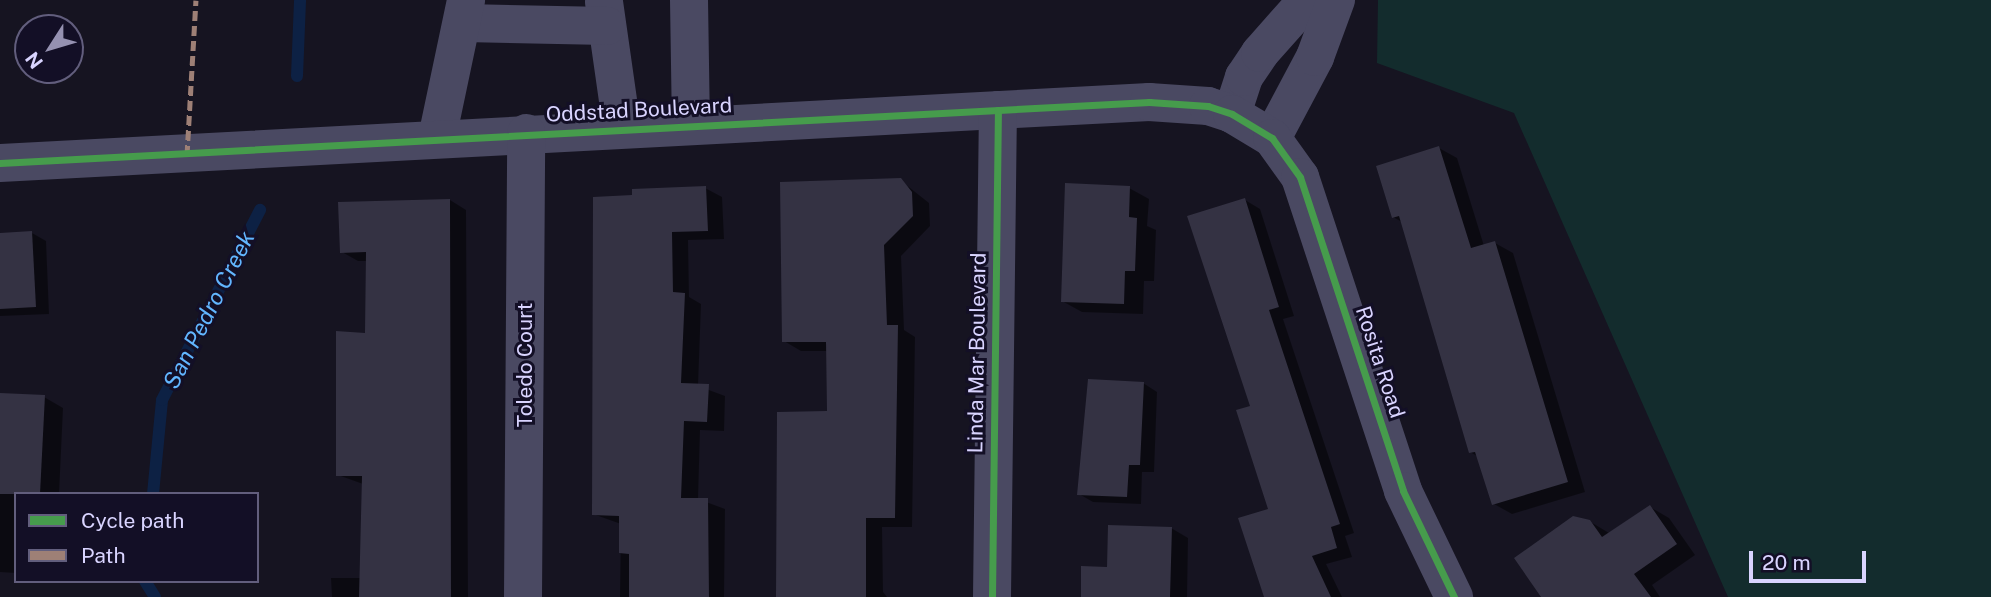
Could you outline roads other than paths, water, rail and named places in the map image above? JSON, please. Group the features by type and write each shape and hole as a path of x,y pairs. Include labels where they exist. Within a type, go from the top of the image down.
{"street":[{"path":"689,0 691,125"},
{"path":"1231,114 1244,77 1260,53 1307,0"},
{"path":"1272,138 1315,57 1336,0"},
{"path":"436,138 465,12 605,13 622,129"},
{"name":"Oddstad Boulevard","path":"0,163 526,133 1178,102 1231,114 1272,138"},
{"name":"Linda Mar Boulevard","path":"992,597 998,110"},
{"name":"Toledo Court","path":"523,597 526,133"},
{"name":"Rosita Road","path":"1272,138 1288,157 1310,201 1403,491 1454,597"}],"waterway":[{"name":"San Pedro Creek","path":"297,76 300,0"},
{"name":"San Pedro Creek","path":"153,492 162,400 260,210"},
{"name":"San Pedro Creek","path":"146,583 155,597"}]}
